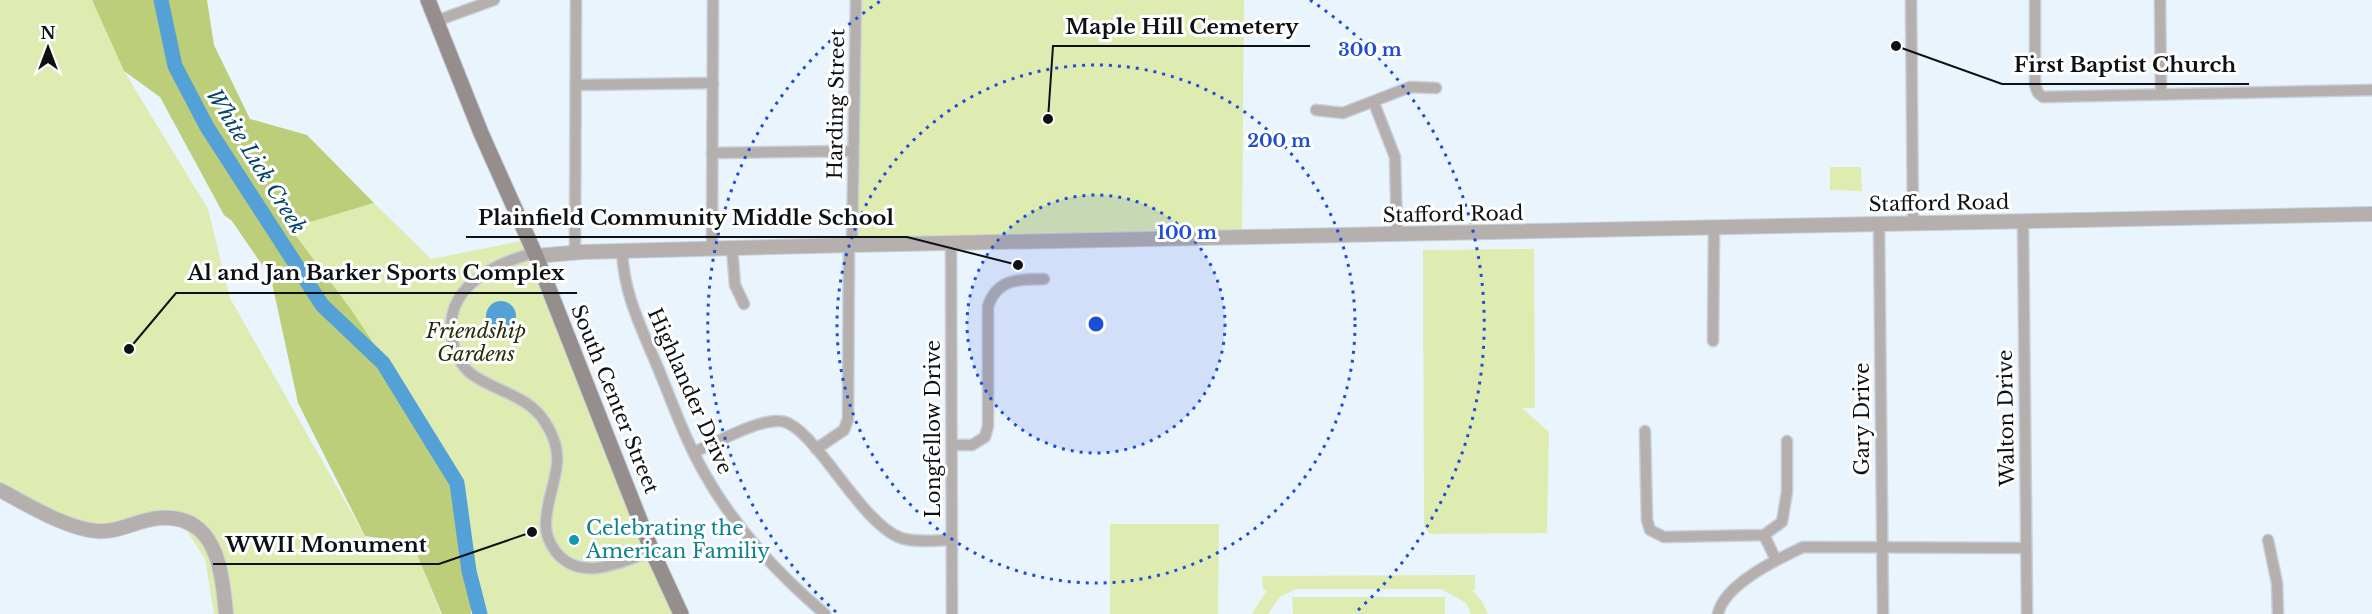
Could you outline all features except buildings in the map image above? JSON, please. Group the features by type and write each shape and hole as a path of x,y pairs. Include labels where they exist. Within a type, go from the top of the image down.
{"main road":[{"name":"South Center Street","path":"428,0 481,133 535,255 652,551 681,614"}],"street":[{"path":"436,21 494,0"},
{"path":"574,252 576,0"},
{"path":"712,249 713,0"},
{"name":"Harding Street","path":"816,449 844,430 848,419 856,0"},
{"path":"1911,0 1912,223"},
{"path":"2035,0 2035,85 2038,93 2043,97 2372,90"},
{"path":"2160,0 2161,93"},
{"path":"576,85 713,83"},
{"path":"1316,110 1343,113 1374,103 1410,87 1436,88"},
{"path":"1374,103 1395,157 1397,235"},
{"path":"712,153 853,151"},
{"name":"Stafford Road","path":"535,255 622,250 2372,214"},
{"name":"Walton Drive","path":"2023,221 2027,614"},
{"name":"Gary Drive","path":"1879,223 1883,614"},
{"path":"1713,341 1714,228"},
{"name":"Longfellow Drive","path":"951,243 952,614"},
{"path":"732,248 735,285 744,304"},
{"name":"Highlander Drive","path":"622,250 626,290 706,476 747,536 787,580 825,614"},
{"path":"535,255 492,268 460,295 452,309 450,321 455,353 470,373 512,393 535,408 551,433 557,453 558,473 546,521 551,545 558,554 571,564 586,569 604,567 652,551"},
{"path":"952,445 972,445 985,437 988,426 988,306 992,294 1003,284 1023,279 1044,279"},
{"path":"694,452 776,420 798,427 842,483 890,531 908,539 952,540"},
{"path":"1645,431 1650,530 1664,537 1764,535 1782,522 1787,492 1787,441"},
{"path":"0,489 56,518 97,531 112,530 159,518 179,519 198,526 214,544 226,614"},
{"path":"1764,535 1776,560"},
{"path":"2268,540 2277,583 2278,614"},
{"path":"1718,614 1724,598 1776,560 1803,547 2025,548"}],"green space":[{"path":"0,0 92,0 124,71 208,209 230,298 366,538 412,543 441,614 214,614 205,559 179,519 112,530 80,527 0,491"},
{"path":"92,0 207,0 214,45 250,119 307,135 374,203 290,228 350,308 453,463 471,580 471,614 442,614 412,543 365,536 298,403 271,278 232,221 224,215 160,97 124,71"},
{"path":"854,0 1244,0 1242,237 852,245"},
{"path":"1830,167 1861,167 1862,191 1830,190"},
{"name":"Friendship Gardens","path":"374,203 431,259 522,241 685,614 480,614 469,571 452,460 393,379 350,308 289,228"},
{"path":"1534,249 1535,408 1522,408 1549,432 1547,533 1430,534 1424,526 1423,250"},
{"path":"1110,524 1219,524 1218,614 1110,614"},
{"path":"1475,575 1475,590 1472,590 1482,601 1488,614 1471,614 1466,603 1441,589 1296,589 1280,597 1268,614 1252,614 1267,590 1263,590 1262,576"},
{"path":"1292,597 1445,597 1445,614 1293,614"}],"water":[{"path":"501,301 512,305 516,316 512,327 501,331 490,327 486,316 490,305"}],"waterway":[{"name":"White Lick Creek","path":"161,0 175,66 207,127 322,305 383,363 457,483 469,571 480,614"}],"place":[{"name":"First Baptist Church","path":"1896,46"},
{"name":"Maple Hill Cemetery","path":"1048,119"},
{"name":"Plainfield Community Middle School","path":"1018,265"},
{"name":"Al and Jan Barker Sports Complex","path":"129,349"},
{"name":"WWII Monument","path":"532,532"},
{"name":"Celebrating the American Familiy","path":"574,540"}]}
